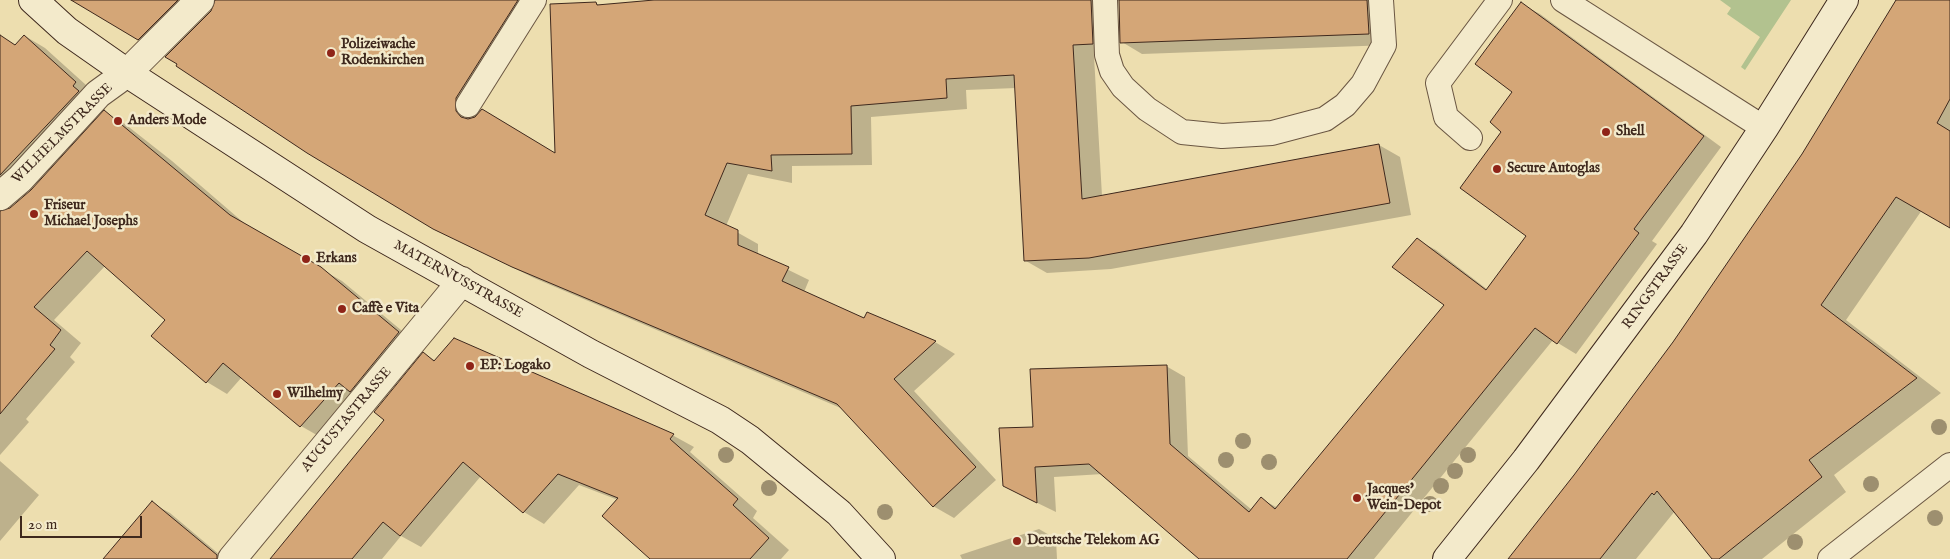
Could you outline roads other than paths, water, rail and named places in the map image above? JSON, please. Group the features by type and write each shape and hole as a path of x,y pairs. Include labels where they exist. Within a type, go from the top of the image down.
{"street":[{"name":"MATERNUSSTRASSE","path":"33,0 67,31 127,73 367,229 590,354 696,407 750,440 839,513 881,559"},
{"name":"WILHELMSTRASSE","path":"0,196 20,179 98,94 127,73 200,0"},
{"name":"RINGSTRASSE","path":"1447,559 1526,460 1694,234 1764,128 1844,0"},
{"name":"AUGUSTASTRASSE","path":"232,559 462,281"}],"lane":[{"path":"468,105 534,0"},
{"path":"1105,0 1107,55 1112,71 1123,87 1147,109 1182,132 1222,136 1272,133 1325,119 1345,105 1363,84 1384,45 1381,0"},
{"path":"1470,138 1446,117 1438,83 1500,0"},
{"path":"1563,0 1764,128"},
{"path":"1830,559 1950,465"}],"place":[{"name":"Polizeiwache Rodenkirchen","path":"331,53"},
{"name":"Anders Mode","path":"118,121"},
{"name":"Shell","path":"1606,132"},
{"name":"Secure Autoglas","path":"1497,169"},
{"name":"Friseur Michael Josephs","path":"34,214"},
{"name":"Erkans","path":"306,259"},
{"name":"Caffè e Vita","path":"342,309"},
{"name":"EP: Logako","path":"470,366"},
{"name":"Wilhelmy","path":"277,394"},
{"name":"Jacques' Wein-Depot","path":"1357,498"},
{"name":"Deutsche Telekom AG","path":"1017,541"}]}
